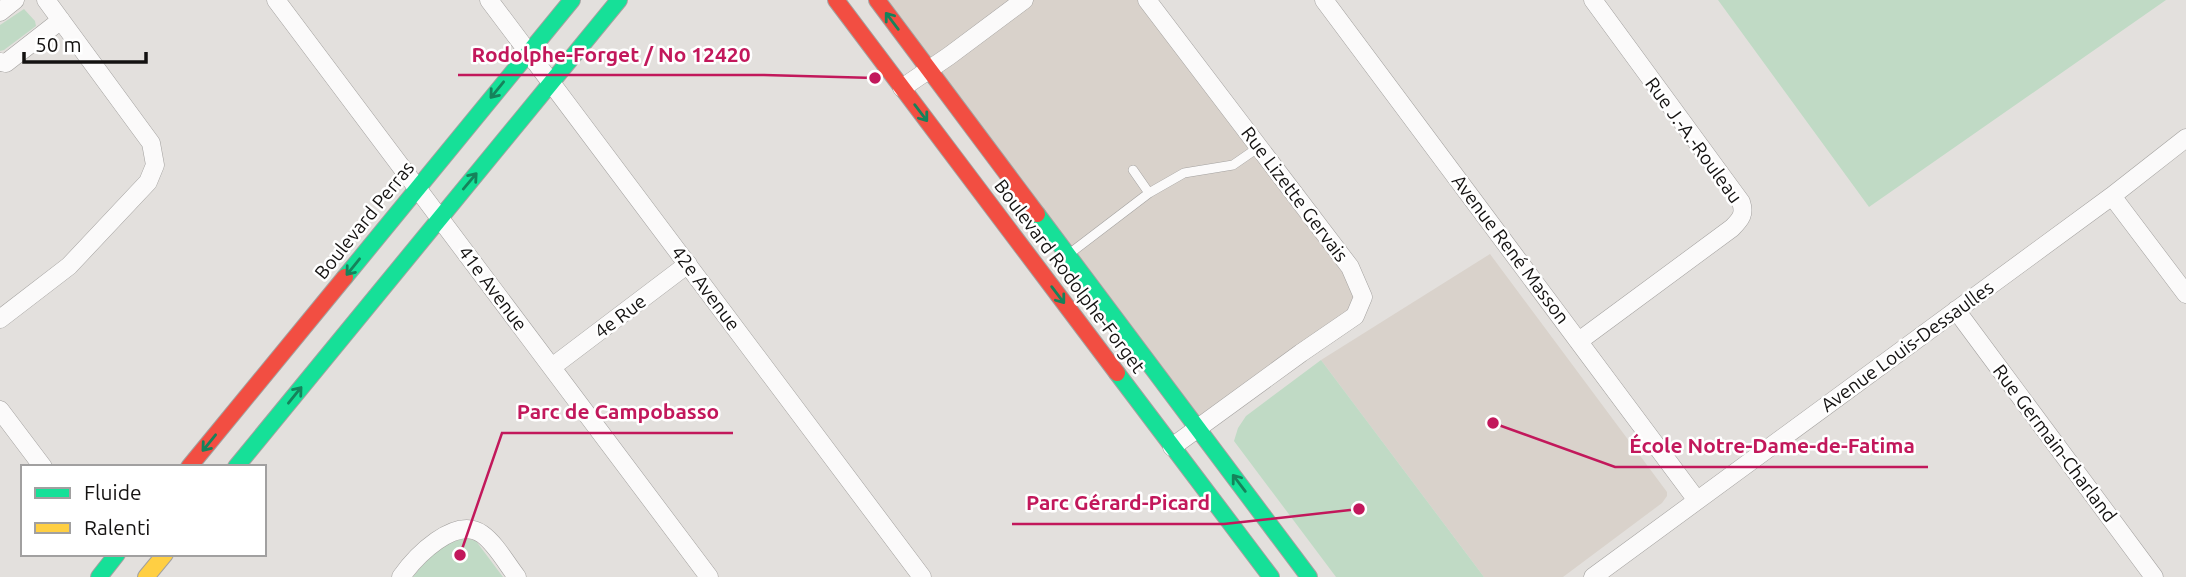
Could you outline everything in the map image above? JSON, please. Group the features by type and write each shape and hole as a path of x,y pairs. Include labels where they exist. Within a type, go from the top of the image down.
{"street":[{"path":"0,12 15,0"},
{"path":"0,320 69,267 148,182 155,165 151,143 46,0"},
{"name":"41e Avenue","path":"276,0 709,577"},
{"name":"42e Avenue","path":"489,0 922,577"},
{"name":"Boulevard Perras","path":"191,465 572,0"},
{"path":"238,465 618,0"},
{"name":"Boulevard Rodolphe-Forget","path":"836,0 1271,577"},
{"name":"Boulevard Rodolphe-Forget","path":"877,0 1309,577"},
{"name":"Rue Lizette Gervais","path":"1147,0 1350,267 1363,297 1355,316 1172,447"},
{"name":"Avenue René Masson","path":"1324,0 1696,499"},
{"name":"Rue J.-A.-Rouleau","path":"1579,341 1732,229 1741,220 1744,211 1741,202 1593,0"},
{"path":"902,88 1014,3"},
{"path":"0,62 6,63 61,20"},
{"name":"Avenue Louis-Dessaulles","path":"1593,577 2112,196 2186,138"},
{"path":"2112,196 2186,294"},
{"name":"4e Rue","path":"552,368 688,264"},
{"name":"Rue Germain-Charland","path":"1956,310 2154,577"},
{"path":"0,411 41,465"},
{"path":"401,577 412,562 429,547 451,533 471,529 480,532 487,539 517,577"},
{"path":"146,577 163,556"},
{"path":"99,577 112,557 123,577"}],"lane":[{"path":"1068,255 1149,193 1184,173 1233,165 1259,147"},
{"path":"1133,170 1149,193"}],"shaded area":[{"path":"877,0 1147,0 1363,297 1355,316 1197,428"},
{"path":"1490,254 1667,492 1662,503 1563,577 1484,577 1321,360"}],"green space":[{"path":"1718,0 2166,0 1869,207"},
{"path":"24,9 36,26 0,51 0,25"},
{"path":"1321,360 1484,577 1336,577 1234,441 1246,416"},
{"path":"465,538 476,541 503,577 413,577 436,553"}],"traffic: fast":[{"path":"345,277 572,0"},
{"path":"238,465 619,0"},
{"path":"1037,214 1309,577"},
{"path":"1117,373 1271,577"},
{"path":"99,577 115,556"}],"traffic: slow":[{"path":"146,577 163,556"}],"traffic: jam":[{"path":"836,0 1117,373"},
{"path":"877,0 1037,214"},
{"path":"191,465 345,277"}],"place":[{"name":"Rodolphe-Forget / No 12420","path":"875,78"},
{"name":"École Notre-Dame-de-Fatima","path":"1493,423"},
{"name":"Parc Gérard-Picard","path":"1359,509"},
{"name":"Parc de Campobasso","path":"460,555"}]}
